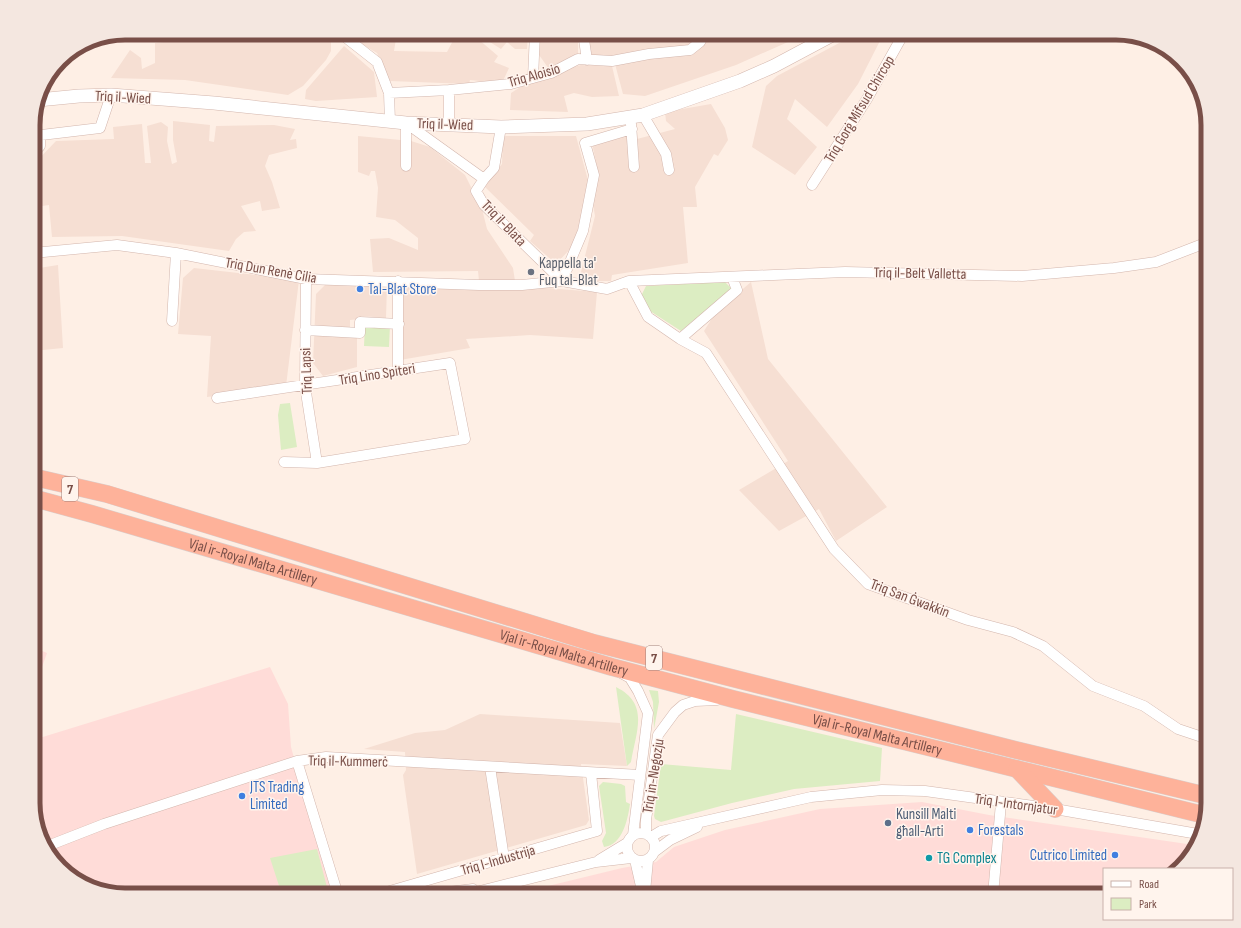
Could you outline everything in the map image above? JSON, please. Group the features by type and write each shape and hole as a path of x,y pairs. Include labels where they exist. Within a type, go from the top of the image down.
{"highway":[{"path":"40,479 107,494"},
{"name":"7","path":"40,485 107,494"},
{"name":"Vjal ir-Royal Malta Artillery","path":"107,494 594,643 1012,749 1201,794"},
{"name":"7","path":"40,500 92,514"},
{"path":"40,505 92,514"},
{"name":"Vjal ir-Royal Malta Artillery","path":"92,514 612,667 733,699 1200,814"},
{"path":"1017,769 1054,809"}],"street":[{"path":"349,40 378,62 389,93 390,122"},
{"path":"533,78 535,40"},
{"path":"583,40 587,60"},
{"name":"Triq Aloisio","path":"389,93 449,90 511,84 551,73 578,60 612,62 649,54 690,50 701,40"},
{"name":"Triq il-Wied","path":"44,100 79,96 111,95 214,103 390,122 449,125 502,127 631,123 643,115 740,81 774,66 822,40"},
{"name":"Triq Ġorġ Mifsud Chircop","path":"812,185 867,99 900,40"},
{"path":"449,90 449,125"},
{"path":"40,136 100,128 111,95"},
{"path":"643,115 666,154 669,170"},
{"path":"406,123 406,166"},
{"name":"Triq il-Blata","path":"406,123 484,178"},
{"path":"562,281 583,231 594,175 585,143 631,123 634,167"},
{"name":"Triq il-Blata","path":"502,127 494,168 484,178 476,191 484,205 562,281"},
{"name":"Triq Dun Renè Cilia","path":"40,252 117,245 176,252 306,279 522,285 562,281 607,289 628,281"},
{"name":"Triq il-Belt Valletta","path":"628,281 844,272 1022,276 1114,268 1156,262 1201,245"},
{"path":"172,321 176,252"},
{"path":"680,339 737,290 732,277"},
{"name":"Triq Lapsi","path":"306,279 305,386 317,463"},
{"path":"398,281 398,371"},
{"name":"Triq San Ġwakkin","path":"628,281 648,317 680,339 706,353 834,549 868,584 968,620 1012,632 1043,646 1093,686 1144,706 1178,729 1201,737"},
{"path":"305,330 360,333 360,322 399,324"},
{"name":"Triq Lino Spiteri","path":"216,398 305,386 450,363 465,439 317,463"},
{"path":"284,462 317,463"},
{"name":"Triq in-Negozju","path":"612,667 630,678 638,690 648,713 630,839"},
{"name":"Triq in-Negozju","path":"648,835 652,767 658,735 675,712 683,705 695,701 733,699"},
{"name":"Triq il-Kummerċ","path":"51,845 104,824 297,761 326,758 640,775"},
{"path":"297,761 336,888"},
{"path":"490,767 504,858"},
{"name":"Triq l-Industrija","path":"400,888 597,831 591,773"},
{"name":"Triq l-Intornjatur","path":"648,835 811,797 882,790 925,791 1001,803 1054,809 1195,833"},
{"path":"994,888 1001,803"},
{"name":"Triq l-Intornjatur","path":"651,856 670,840 715,819"},
{"path":"642,888 633,859 627,851 630,839 648,835 655,844 651,856 645,888"},
{"name":"Triq l-Industrija","path":"596,862 630,839"},
{"path":"633,859 641,862 651,856"},
{"name":"Triq l-Industrija","path":"492,888 596,862 633,859"},
{"name":"Triq l-Industrija","path":"480,888 504,885"}],"shaded area":[{"path":"331,40 331,51 326,60 303,86 288,95 185,80 111,78 130,50 141,58 142,69 155,63 155,43 171,41"},
{"path":"355,40 396,40 394,51 447,52 453,40 479,40 498,56 494,62 509,68 502,83 470,80 469,84 390,81 377,53"},
{"path":"487,40 528,40 527,49 515,49 507,42 501,49"},
{"path":"538,40 578,40 578,54 549,69 537,52"},
{"path":"587,40 697,40 694,45 616,55 602,59 591,57"},
{"path":"697,40 790,40 736,65 645,96 623,94 615,64 681,53"},
{"path":"845,40 880,40 858,84 827,127 795,99 787,119 817,147 795,175 752,147 766,86 777,76"},
{"path":"344,46 374,72 377,97 316,101 305,99 306,90"},
{"path":"581,65 612,66 619,96 592,97 574,93 564,96 568,112 510,110 511,93 522,86"},
{"path":"711,104 725,128 728,140 718,156 714,154 695,187 697,207 683,207 688,263 612,275 611,281 593,281 580,276 595,216 592,199 598,172 592,143 621,135 637,139 675,129 666,121 665,112"},
{"path":"173,121 210,125 209,141 214,142 216,126 274,125 295,129 290,140 296,139 297,148 269,155 265,166 272,182 280,208 262,211 260,201 241,206 256,231 244,232 236,239 229,251 122,236 52,237 49,205 42,206 42,210 40,210 40,158 56,141 114,139 113,127 142,124 145,163 151,163 147,126 161,122 168,127 167,141 172,164 177,162 173,140"},
{"path":"358,136 411,141 430,147 465,175 482,209 487,229 513,268 515,281 479,281 478,271 373,272 370,239 389,238 418,250 418,238 395,220 376,217 378,188 375,171 371,171 369,176 358,172"},
{"path":"503,136 576,136 588,180 581,221 572,247 556,264 530,241 534,235 485,187 486,182 502,164"},
{"path":"58,265 63,348 40,350 40,268"},
{"path":"194,268 299,280 286,386 207,397 211,336 178,334 183,278"},
{"path":"751,282 768,359 887,507 836,541 819,509 779,531 739,490 788,461 704,331 716,312"},
{"path":"326,284 387,285 386,318 361,316 361,319 350,320 350,335 357,335 357,367 323,376 313,363 316,294"},
{"path":"401,285 534,287 597,292 593,339 530,335 466,339 470,348 400,360"},
{"path":"40,650 47,653 40,672"},
{"path":"270,667 288,704 291,747 330,888 119,888 87,879 78,874 65,863 54,850 46,836 40,809 40,738"},
{"path":"480,714 620,723 627,766 581,764 589,820 586,825 417,874 403,775 406,770 405,752 364,749 415,733 445,730"},
{"path":"922,802 989,815 1190,844 1183,855 1171,868 1103,868 1103,888 540,888 622,868 656,862 674,847 725,830 820,809"}],"green space":[{"path":"725,282 732,289 681,331 650,311 641,296 646,286"},
{"path":"365,324 390,325 389,347 364,346"},
{"path":"290,403 297,447 281,450 278,415 280,404"},
{"path":"616,687 627,694 637,710 638,719 636,740 631,762 627,766"},
{"path":"649,690 658,691 659,702 654,729 653,702"},
{"path":"736,714 882,748 880,781 794,789 732,803 661,822 655,819 654,816 661,764 731,770"},
{"path":"603,782 621,784 625,786 626,802 630,804 626,823 620,836 616,841 604,847 602,841 606,833 599,786"},
{"path":"317,849 327,888 280,888 270,858"}],"place":[{"name":"Kappella ta' Fuq tal-Blat","path":"531,272"},
{"name":"Tal-Blat Store","path":"360,289"},
{"name":"JTS Trading Limited","path":"242,796"},
{"name":"Kunsill Malti għall-Arti","path":"888,823"},
{"name":"Forestals","path":"970,830"},
{"name":"Cutrico Limited","path":"1115,855"},
{"name":"TG Complex","path":"929,858"}]}
